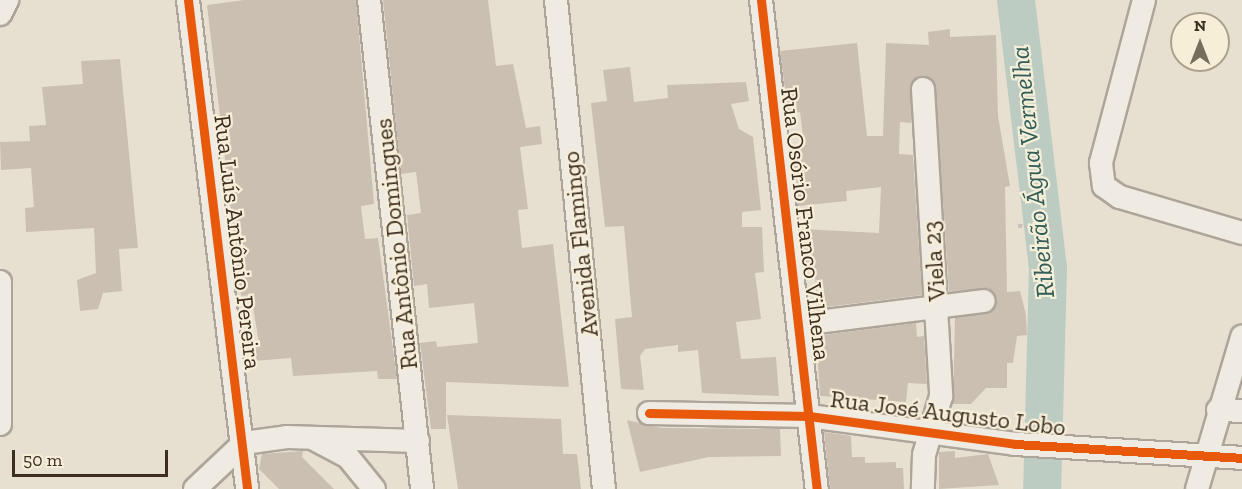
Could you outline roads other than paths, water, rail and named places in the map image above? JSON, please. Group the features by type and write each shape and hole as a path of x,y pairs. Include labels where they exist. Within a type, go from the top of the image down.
{"street":[{"path":"0,14 7,0"},
{"name":"Rua Luís Antônio Pereira","path":"188,0 244,443 247,489"},
{"name":"Rua Antônio Domingues","path":"369,0 422,489"},
{"name":"Avenida Flamingo","path":"556,0 604,489"},
{"name":"Rua Osório Franco Vilhena","path":"761,0 802,324 817,489"},
{"path":"1144,0 1101,163 1104,186 1120,197 1242,233"},
{"name":"Viela 23","path":"923,89 941,396 932,432 923,489"},
{"path":"0,282 0,413"},
{"path":"802,324 984,301"},
{"path":"1197,489 1204,456 1242,337"},
{"path":"1218,410 1242,411"},
{"name":"Rua José Augusto Lobo","path":"649,413 809,416 1015,444 1242,458"},
{"path":"312,438 348,457 374,489"},
{"path":"195,489 244,443 312,438 418,441"}],"waterway":[{"name":"Ribeirão Água Vermelha","path":"1016,0 1048,267 1042,489"}]}
